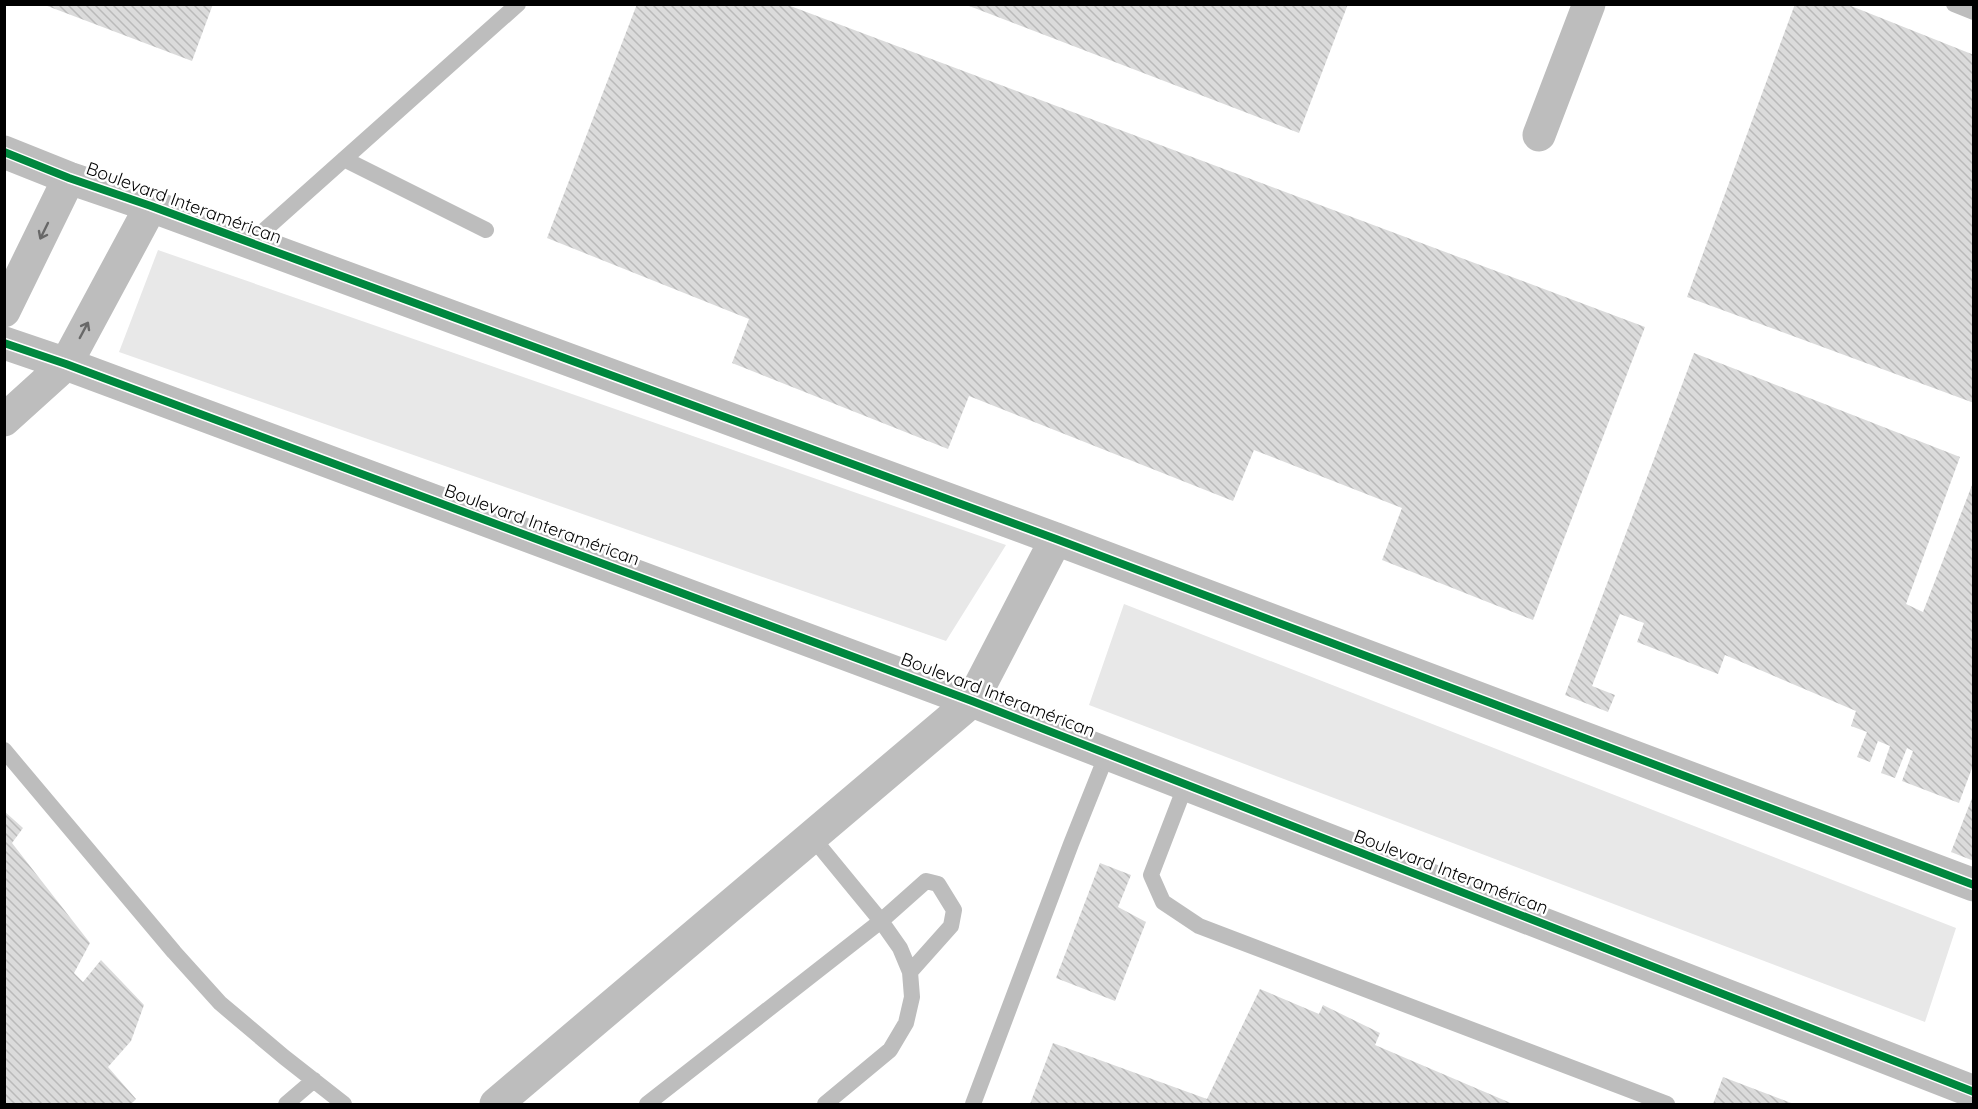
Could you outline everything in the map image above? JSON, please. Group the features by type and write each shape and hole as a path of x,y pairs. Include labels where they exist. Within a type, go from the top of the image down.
{"street":[{"path":"1539,135 1589,4"},
{"name":"Boulevard Interamérican","path":"4,152 69,178 151,206 1056,539 1974,885"},
{"path":"4,310 69,178"},
{"path":"4,420 66,364 151,206"},
{"name":"Boulevard Interamérican","path":"4,343 66,364 972,701 1971,1085"},
{"path":"496,1104 972,701 1056,539"}],"lane":[{"path":"250,243 518,4"},
{"path":"1954,4 1974,12"},
{"path":"344,159 486,230"},
{"path":"4,750 174,952 220,1003 344,1104"},
{"path":"974,1104 1107,754"},
{"path":"1186,784 1151,874 1163,902 1199,926 1667,1104"},
{"path":"812,837 881,921 900,948 910,972 912,997 906,1023 890,1050 825,1104"},
{"path":"647,1104 881,921 926,881 938,884 954,910 951,926 910,972"},
{"path":"286,1104 314,1080"}],"shaded area":[{"path":"158,250 1006,545 946,641 119,352"},
{"path":"1124,604 1956,928 1925,1022 1089,705"}],"building":[{"path":"42,4 213,4 192,61"},
{"path":"637,4 785,4 1645,327 1533,620 1382,560 1402,508 1254,450 1233,501 969,396 948,449 732,363 749,319 547,238"},
{"path":"964,4 1348,4 1299,133"},
{"path":"1795,4 1846,4 1974,55 1974,403 1687,297"},
{"path":"1694,353 1960,457 1906,604 1923,612 1974,480 1974,769 1972,768 1959,803 1902,781 1913,751 1907,748 1895,778 1881,773 1890,746 1878,741 1870,762 1857,757 1867,732 1851,726 1856,711 1725,655 1718,674 1637,642 1644,623 1620,614 1592,686 1615,695 1608,712 1565,695"},
{"path":"1974,793 1974,861 1951,852"},
{"path":"4,811 23,828 12,843 90,943 74,973 83,982 101,960 144,1005 131,1041 108,1067 136,1099 131,1104 4,1104"},
{"path":"1100,863 1131,875 1118,907 1146,922 1115,1001 1056,978"},
{"path":"1260,989 1319,1014 1323,1005 1380,1033 1375,1045 1513,1104 1030,1104 1053,1043 1207,1099"},
{"path":"1723,1077 1794,1104 1713,1104"}],"cycle path":[{"path":"4,152 69,178 151,206 1056,539 1974,885"},
{"path":"4,343 66,364 972,701 1974,1092"}]}
